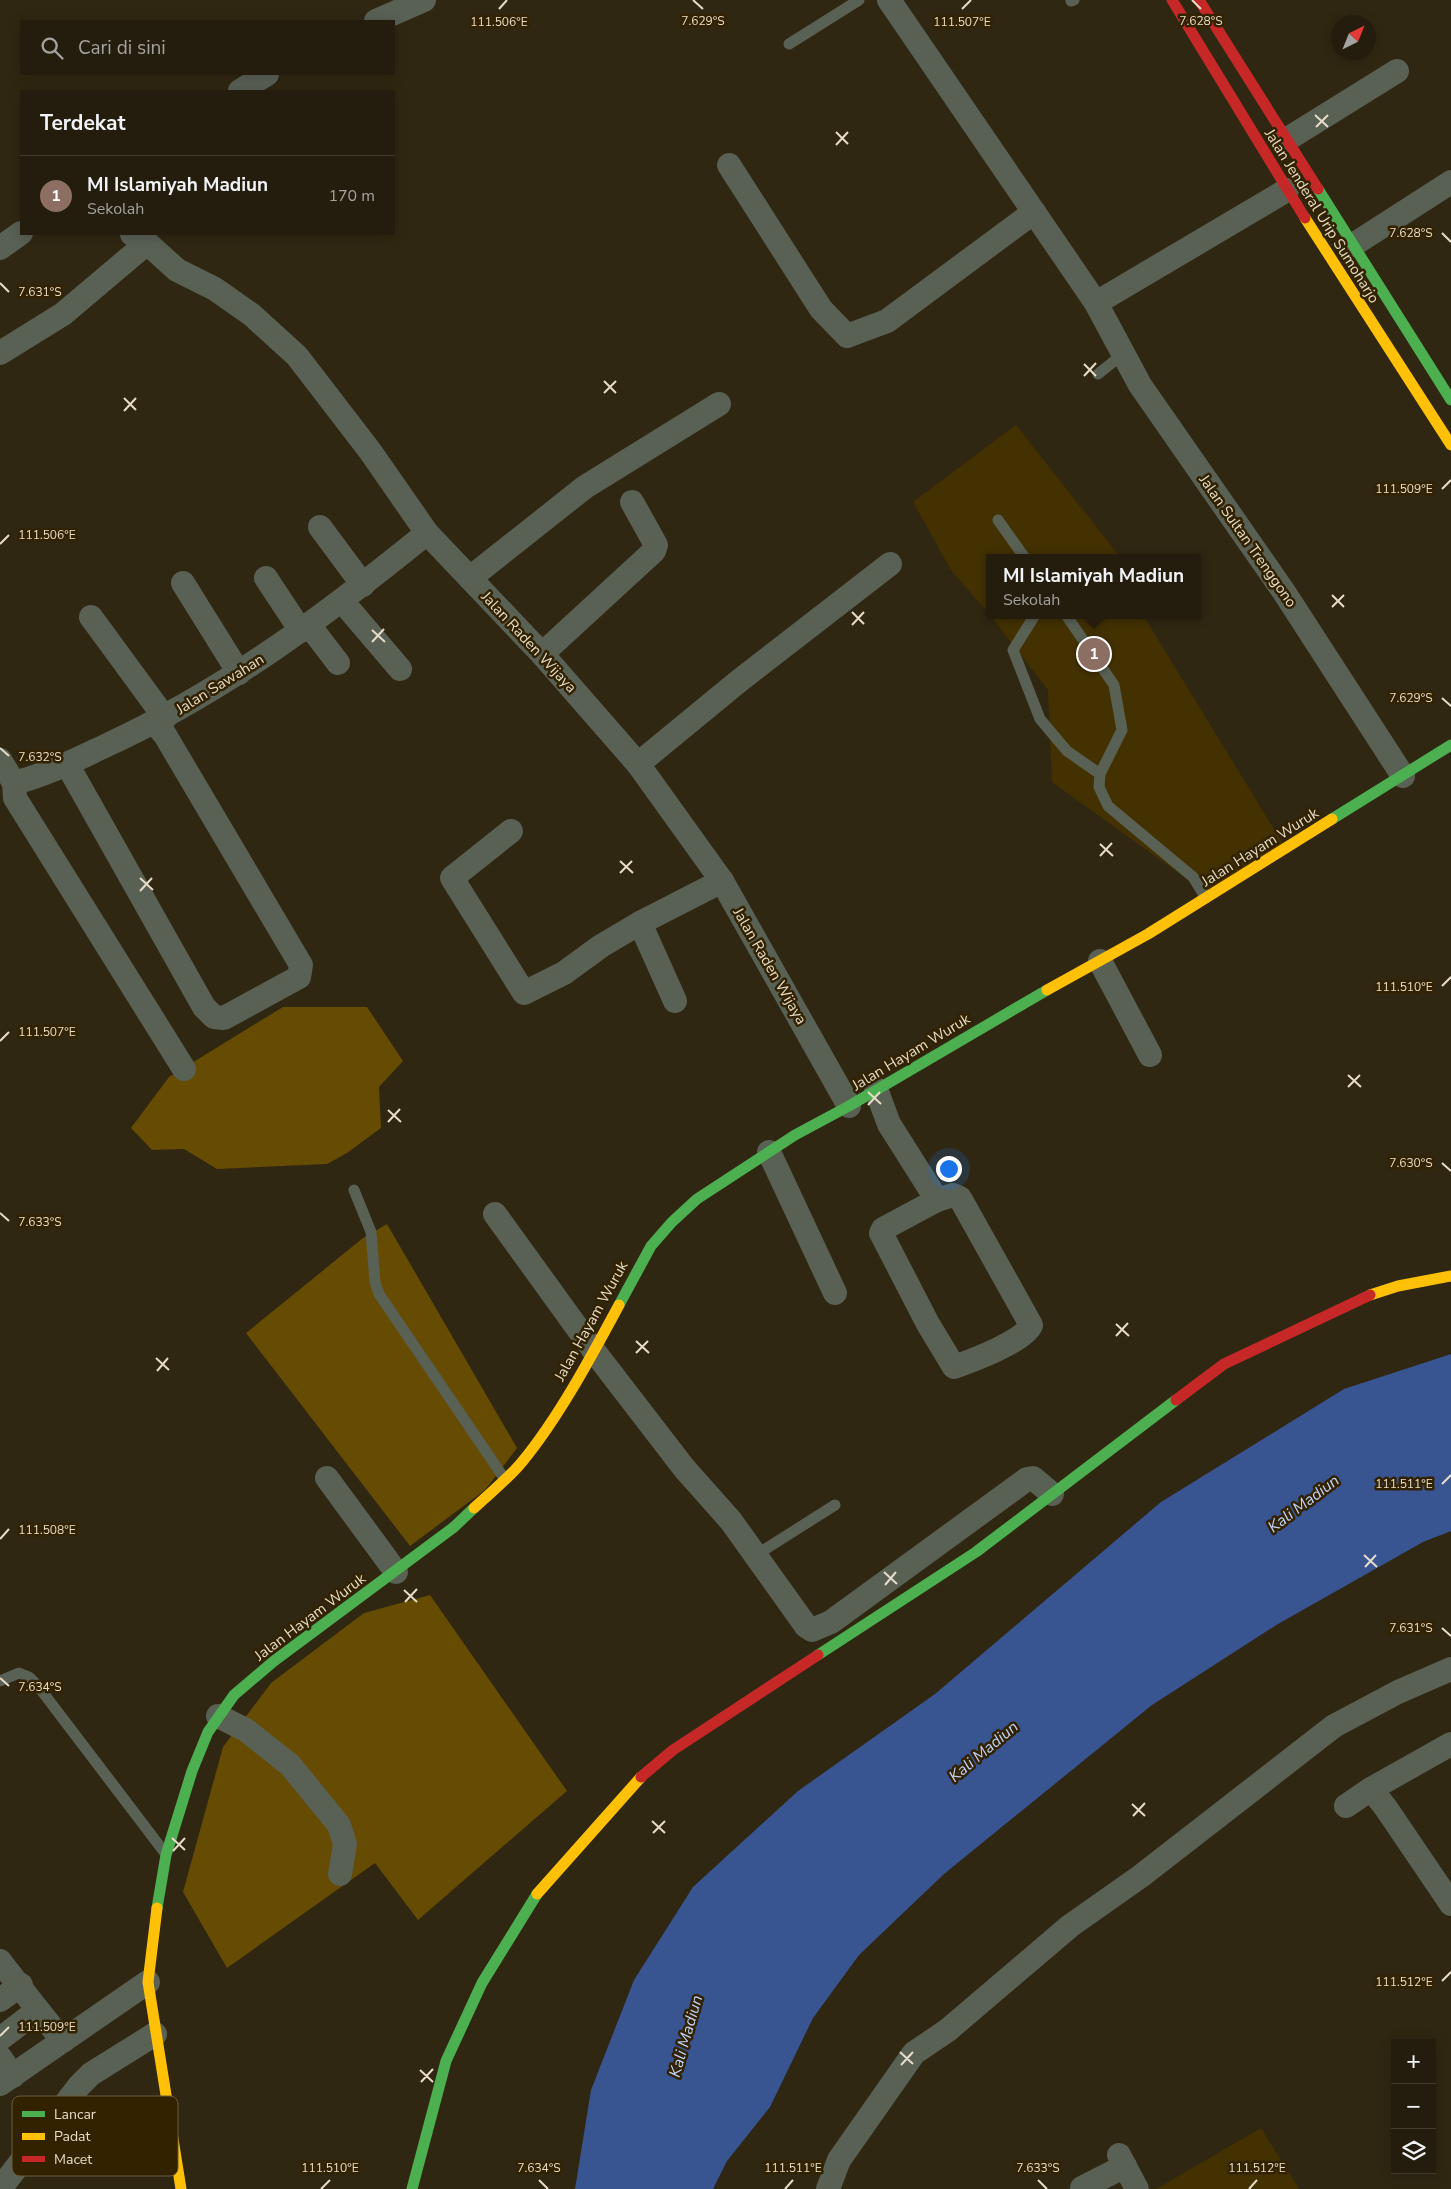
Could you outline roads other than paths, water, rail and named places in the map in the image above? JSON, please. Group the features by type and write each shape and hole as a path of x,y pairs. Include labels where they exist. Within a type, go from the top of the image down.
{"main road":[{"name":"Jalan Jenderal Urip Sumoharjo","path":"1172,0 1287,190 1451,445"},
{"name":"Jalan Jenderal Urip Sumoharjo","path":"1199,0 1451,400"},
{"name":"Jalan Hayam Wuruk","path":"165,2096 148,1982 166,1855 192,1771 208,1732 234,1695 274,1661 454,1527 520,1464 536,1444 594,1351 651,1246 672,1222 697,1199 769,1152 1206,898 1451,746"},
{"path":"412,2189 446,2061 482,1983 530,1902 634,1784 673,1750 976,1552 1224,1364 1356,1300 1398,1286 1451,1276"},
{"name":"Jalan Hayam Wuruk","path":"178,2171 181,2189"}],"street":[{"name":"Jalan Sultan Trenggono","path":"889,0 1096,303 1140,385 1284,592 1403,776"},
{"path":"378,20 415,2"},
{"path":"1286,140 1397,70"},
{"path":"242,90 265,75"},
{"path":"729,165 821,309 847,336 887,321 1034,212"},
{"path":"1353,245 1451,182"},
{"path":"1096,303 1287,190"},
{"path":"0,248 20,234"},
{"path":"0,353 63,314 142,237"},
{"name":"Jalan Raden Wijaya","path":"142,237 177,270 215,289 252,315 274,333 297,356 370,451 427,533 542,654 638,764 722,881 849,1106"},
{"path":"470,578 585,488 720,404"},
{"path":"542,654 654,550 656,545 632,502"},
{"path":"320,527 363,585"},
{"name":"Jalan Sawahan","path":"5,773 31,779 160,721 239,673 342,602 427,533"},
{"path":"638,764 739,681 890,564"},
{"path":"266,578 305,628 338,663"},
{"path":"183,583 239,673"},
{"path":"342,602 400,669"},
{"path":"67,764 204,1007 214,1017 224,1018 299,977 301,965 170,743 160,721 91,616"},
{"path":"5,773 15,798 184,1070"},
{"path":"511,831 452,878 524,993 564,973 601,946 640,923 722,881"},
{"path":"640,923 675,1001"},
{"path":"1100,961 1150,1055"},
{"path":"876,1089 889,1124 937,1200"},
{"path":"769,1152 835,1293"},
{"path":"953,1195 960,1198 1031,1325 1026,1332 996,1350 954,1367 928,1324 881,1233 883,1229 937,1200 953,1195"},
{"path":"495,1214 594,1351 684,1468 731,1521 806,1626 815,1629 832,1622 1027,1478 1033,1478 1052,1494"},
{"path":"327,1478 396,1572"},
{"path":"828,2189 839,2160 914,2053 948,2030 1070,1926 1141,1876 1334,1726 1398,1692 1451,1669"},
{"path":"218,1716 246,1730 290,1765 339,1825 345,1844 340,1874"},
{"path":"1346,1806 1371,1789 1451,1744"},
{"path":"1371,1789 1451,1904"},
{"path":"0,1960 63,2041"},
{"path":"4,2072 63,2041 148,1982"},
{"path":"0,2000 20,1985"},
{"path":"0,2039 38,2010"},
{"path":"71,2096 91,2074 155,2034"},
{"path":"1082,2188 1122,2161 1137,2189"},
{"path":"0,2189 12,2173"}],"lane":[{"path":"790,44 859,0"},
{"path":"1098,374 1123,354"},
{"path":"998,520 1022,554"},
{"path":"1032,619 1013,650 1040,719 1067,751 1100,774"},
{"path":"1069,619 1114,685 1122,730 1100,774 1099,787 1108,806 1193,877 1206,898"},
{"path":"354,1190 371,1232 376,1282 380,1294 504,1478"},
{"path":"756,1555 835,1505"},
{"path":"0,1681 19,1673 29,1677 38,1686 166,1855"}],"water":[{"name":"Kali Madiun","path":"1451,1354 1451,1531 1423,1542 1278,1624 1152,1705 944,1874 859,1955 813,2018 770,2107 727,2161 713,2189 575,2189 591,2090 634,1980 693,1887 798,1791 935,1694 1161,1502 1344,1389"}],"place":[{"name":"MI Islamiyah Madiun","path":"1094,654"}]}
